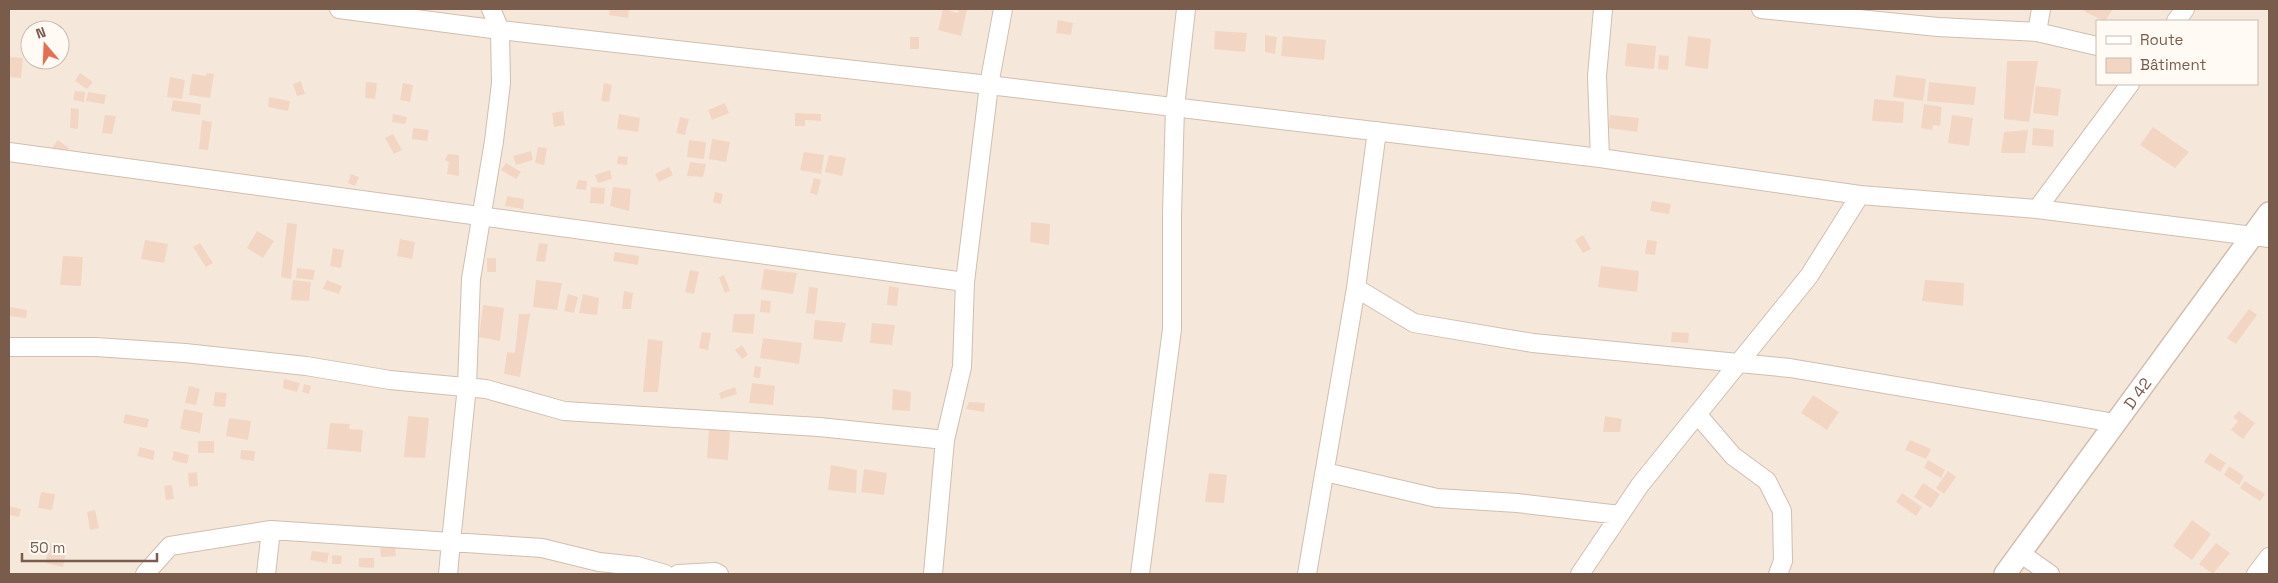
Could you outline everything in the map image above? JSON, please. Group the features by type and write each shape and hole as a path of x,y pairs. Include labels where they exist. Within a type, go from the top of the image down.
{"street":[{"path":"339,9 500,30 989,85 1600,158 1860,195 2038,209 2261,236"},
{"path":"448,574 468,386 471,279 501,83 500,30 491,9"},
{"path":"933,574 944,440 962,367 965,282 989,85 1003,9"},
{"path":"1140,574 1172,329 1172,214 1175,108 1186,9"},
{"path":"1600,158 1597,76 1603,9"},
{"path":"1761,9 1938,27 2037,32 2096,46"},
{"path":"2037,32 2041,9"},
{"path":"2177,20 2185,9"},
{"path":"2038,209 2129,85"},
{"path":"1307,574 1356,288 1377,131"},
{"path":"9,152 965,282"},
{"path":"1580,574 1640,486 1809,276 1860,195"},
{"name":"D 42","path":"2005,574 2115,423 2261,236 2269,213"},
{"path":"1356,288 1414,323 1533,344 1800,369 2115,423"},
{"path":"9,346 96,347 306,366 390,380 486,389 564,411 819,427 944,440"},
{"path":"1697,414 1733,456 1767,481 1782,512 1783,561 1778,574"},
{"path":"1325,472 1437,498 1516,503 1620,515"},
{"path":"266,574 271,530"},
{"path":"145,574 170,546 271,530 542,548 599,562 637,566 665,574"},
{"path":"2020,553 2050,574"},
{"path":"2256,574 2269,557"},
{"path":"678,574 715,572 719,574"}],"shaded area":[{"path":"9,9 2269,9 2269,574 9,574"}],"building":[{"path":"610,9 629,9 628,18 609,15"},
{"path":"943,9 958,13 959,9 967,10 961,36 938,30"},
{"path":"2083,9 2113,9 2106,20 2087,13"},
{"path":"1058,20 1073,23 1071,35 1056,33"},
{"path":"1215,31 1247,33 1245,52 1214,49"},
{"path":"1265,35 1277,37 1275,54 1265,52"},
{"path":"1283,36 1326,40 1324,60 1281,56"},
{"path":"1688,36 1711,39 1708,69 1685,66"},
{"path":"910,37 919,37 919,49 910,49"},
{"path":"1627,43 1656,46 1654,69 1625,66"},
{"path":"1659,55 1669,56 1668,70 1658,69"},
{"path":"9,57 20,58 21,78 9,77"},
{"path":"2007,61 2038,61 2029,122 2004,119"},
{"path":"80,73 93,82 87,89 75,81"},
{"path":"207,73 214,74 210,98 189,95 192,74 206,76"},
{"path":"1896,75 1926,79 1923,101 1893,97"},
{"path":"170,77 185,80 182,99 167,97"},
{"path":"301,81 305,94 297,96 293,84"},
{"path":"366,82 377,83 375,99 365,98"},
{"path":"1929,82 1976,87 1974,105 1927,101"},
{"path":"403,83 413,85 410,102 400,100"},
{"path":"604,83 612,85 609,102 601,101"},
{"path":"2036,86 2061,89 2058,116 2033,113"},
{"path":"75,91 85,92 84,102 73,100"},
{"path":"88,92 106,95 104,104 86,101"},
{"path":"269,97 290,101 288,111 268,107"},
{"path":"1874,99 1904,102 1903,123 1872,121"},
{"path":"173,100 201,104 200,115 171,111"},
{"path":"725,103 729,113 712,120 708,110"},
{"path":"1924,104 1942,107 1940,126 1933,125 1932,130 1921,128"},
{"path":"71,108 79,109 78,129 70,128"},
{"path":"563,111 565,125 554,127 552,113"},
{"path":"795,113 821,114 821,121 805,120 805,126 795,126"},
{"path":"393,114 407,117 405,124 392,122"},
{"path":"619,114 640,118 638,132 617,129"},
{"path":"105,115 116,116 112,134 102,133"},
{"path":"1610,115 1639,118 1637,132 1608,128"},
{"path":"1952,115 1973,118 1969,146 1948,143"},
{"path":"680,117 689,119 685,135 676,133"},
{"path":"202,120 212,122 208,150 199,149"},
{"path":"2153,127 2189,152 2175,168 2140,145"},
{"path":"413,128 429,130 427,141 412,139"},
{"path":"2033,128 2054,130 2053,147 2032,145"},
{"path":"2028,130 2025,153 2001,153 2004,132"},
{"path":"393,134 402,150 394,154 385,138"},
{"path":"712,139 730,142 726,162 709,159"},
{"path":"58,140 69,148 63,156 52,148"},
{"path":"689,140 706,142 704,159 687,157"},
{"path":"538,147 547,148 544,165 535,163"},
{"path":"531,151 533,160 516,165 513,156"},
{"path":"804,152 824,155 821,174 800,170"},
{"path":"448,154 459,155 459,176 447,174 449,162 445,160"},
{"path":"829,155 846,158 842,176 825,172"},
{"path":"618,156 628,157 627,165 617,164"},
{"path":"690,162 706,164 703,177 687,176"},
{"path":"506,163 521,172 516,179 501,170"},
{"path":"669,167 673,175 659,182 655,174"},
{"path":"610,170 612,179 598,183 595,175"},
{"path":"351,174 359,177 355,186 348,183"},
{"path":"814,178 821,180 817,195 810,193"},
{"path":"578,180 587,181 586,190 576,189"},
{"path":"591,187 605,188 604,204 590,203"},
{"path":"613,187 631,189 629,211 610,206"},
{"path":"715,192 723,194 721,204 713,202"},
{"path":"507,196 524,199 523,209 505,206"},
{"path":"1652,201 1671,204 1669,214 1650,211"},
{"path":"1031,222 1050,224 1049,245 1030,242"},
{"path":"287,223 297,224 291,279 281,277"},
{"path":"257,231 274,241 263,258 247,248"},
{"path":"1583,235 1591,249 1583,253 1575,240"},
{"path":"400,239 415,242 412,259 397,256"},
{"path":"145,240 168,244 164,263 141,259"},
{"path":"1647,240 1657,241 1655,255 1645,254"},
{"path":"200,243 213,263 206,267 193,247"},
{"path":"539,243 548,244 545,262 536,261"},
{"path":"333,248 344,250 341,268 330,266"},
{"path":"615,252 639,256 638,265 613,261"},
{"path":"63,256 83,257 81,286 60,285"},
{"path":"487,258 496,258 496,272 487,272"},
{"path":"1601,266 1639,271 1637,292 1598,287"},
{"path":"297,268 315,270 313,280 296,278"},
{"path":"764,269 797,273 793,294 761,289"},
{"path":"690,270 699,272 694,294 685,292"},
{"path":"724,275 730,291 725,293 719,277"},
{"path":"293,280 311,282 309,301 291,300"},
{"path":"327,280 342,286 339,294 323,289"},
{"path":"536,280 562,283 557,310 533,307"},
{"path":"1925,280 1964,283 1963,306 1922,301"},
{"path":"889,286 899,288 897,306 887,305"},
{"path":"809,287 818,288 815,314 806,313"},
{"path":"624,291 633,293 631,309 622,309"},
{"path":"568,294 578,297 574,313 564,311"},
{"path":"583,294 599,298 597,315 579,313"},
{"path":"761,300 771,301 770,313 760,312"},
{"path":"483,305 504,308 500,341 479,337"},
{"path":"9,307 27,310 26,318 9,316"},
{"path":"2249,309 2257,315 2236,344 2227,338"},
{"path":"519,314 530,314 520,377 504,374 507,352 515,353"},
{"path":"734,314 755,314 753,334 732,332"},
{"path":"815,320 846,323 842,342 813,339"},
{"path":"872,323 895,325 892,345 870,343"},
{"path":"702,332 711,333 708,350 699,348"},
{"path":"1672,332 1689,333 1688,343 1671,342"},
{"path":"763,338 802,343 799,364 760,358"},
{"path":"648,339 663,341 658,392 643,392"},
{"path":"742,345 748,355 742,359 735,350"},
{"path":"755,366 761,367 760,378 753,377"},
{"path":"284,379 300,383 297,392 283,388"},
{"path":"752,383 775,386 773,405 749,403"},
{"path":"304,384 311,386 309,394 302,392"},
{"path":"189,386 200,389 196,405 185,403"},
{"path":"735,387 737,394 721,399 719,393"},
{"path":"893,389 911,392 910,411 892,410"},
{"path":"215,392 227,393 225,407 213,406"},
{"path":"1813,395 1839,412 1827,430 1801,413"},
{"path":"969,402 985,403 984,412 966,409"},
{"path":"184,409 203,413 200,433 180,429"},
{"path":"2239,411 2255,423 2243,439 2231,430 2238,421 2233,417"},
{"path":"125,414 149,419 147,428 123,423"},
{"path":"408,416 429,418 425,458 404,457"},
{"path":"1605,416 1622,419 1620,432 1603,432"},
{"path":"229,418 251,421 248,440 226,436"},
{"path":"330,423 350,424 349,429 363,430 361,452 327,449"},
{"path":"709,429 730,432 728,460 707,458"},
{"path":"1910,440 1931,449 1926,459 1905,450"},
{"path":"198,441 214,441 214,453 198,453"},
{"path":"140,447 155,451 153,460 137,456"},
{"path":"241,450 255,451 254,461 240,459"},
{"path":"174,451 189,455 187,464 172,460"},
{"path":"2210,453 2226,463 2220,472 2204,462"},
{"path":"1928,460 1945,470 1941,478 1924,468"},
{"path":"831,465 857,470 856,493 828,490"},
{"path":"2229,466 2244,476 2239,485 2224,475"},
{"path":"864,469 887,473 884,495 861,492"},
{"path":"1948,471 1956,477 1944,494 1936,488"},
{"path":"197,472 198,486 189,487 188,473"},
{"path":"1209,473 1227,475 1224,503 1205,502"},
{"path":"2245,481 2265,494 2260,501 2240,488"},
{"path":"1923,483 1940,494 1931,508 1914,497"},
{"path":"172,485 174,499 166,500 164,486"},
{"path":"41,492 55,494 52,510 38,508"},
{"path":"1902,493 1922,507 1916,516 1896,502"},
{"path":"9,506 21,509 19,517 9,515"},
{"path":"95,510 99,528 90,530 87,512"},
{"path":"2192,520 2211,534 2192,560 2173,546"},
{"path":"50,543 67,547 63,567 45,563"},
{"path":"2216,543 2230,553 2213,574 2199,564"},
{"path":"395,547 396,556 381,557 380,548"},
{"path":"312,551 329,553 327,563 310,560"},
{"path":"332,555 342,556 341,564 332,564"},
{"path":"359,558 374,558 374,568 359,567"}]}
